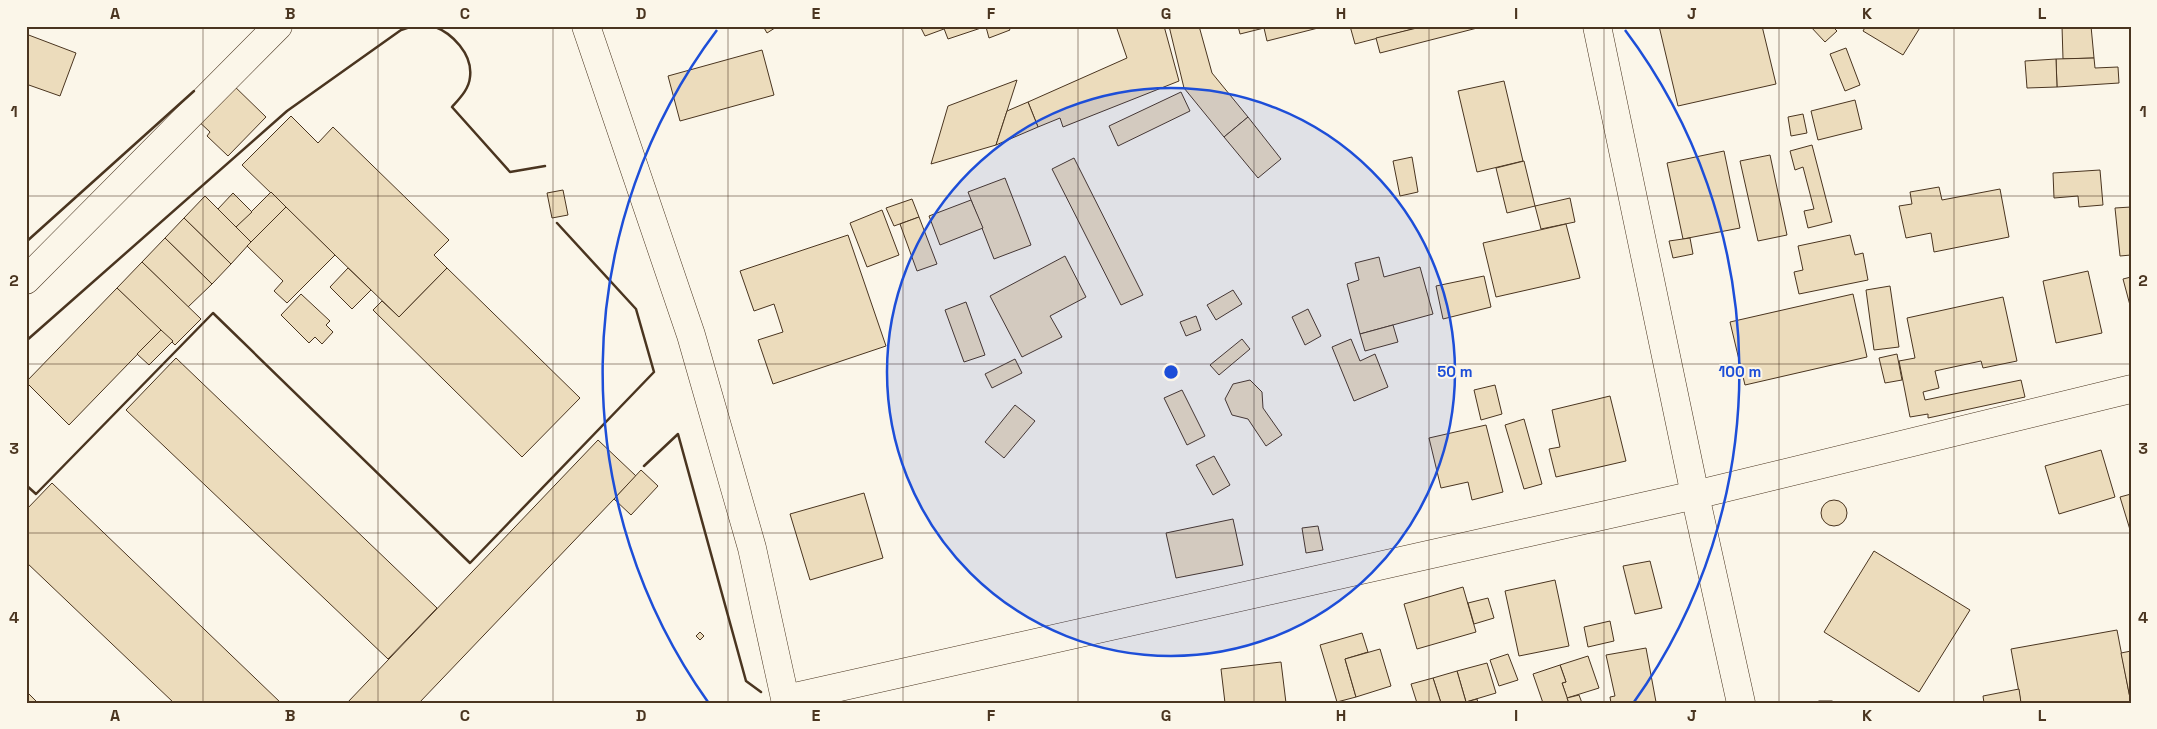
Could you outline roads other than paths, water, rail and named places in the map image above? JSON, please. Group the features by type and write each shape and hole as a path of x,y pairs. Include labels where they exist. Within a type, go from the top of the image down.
{"street":[{"path":"26,280 278,26"},
{"path":"586,26 691,336 752,548 786,701 1695,495 2131,389"},
{"path":"1597,26 1695,495 1741,703"}]}
